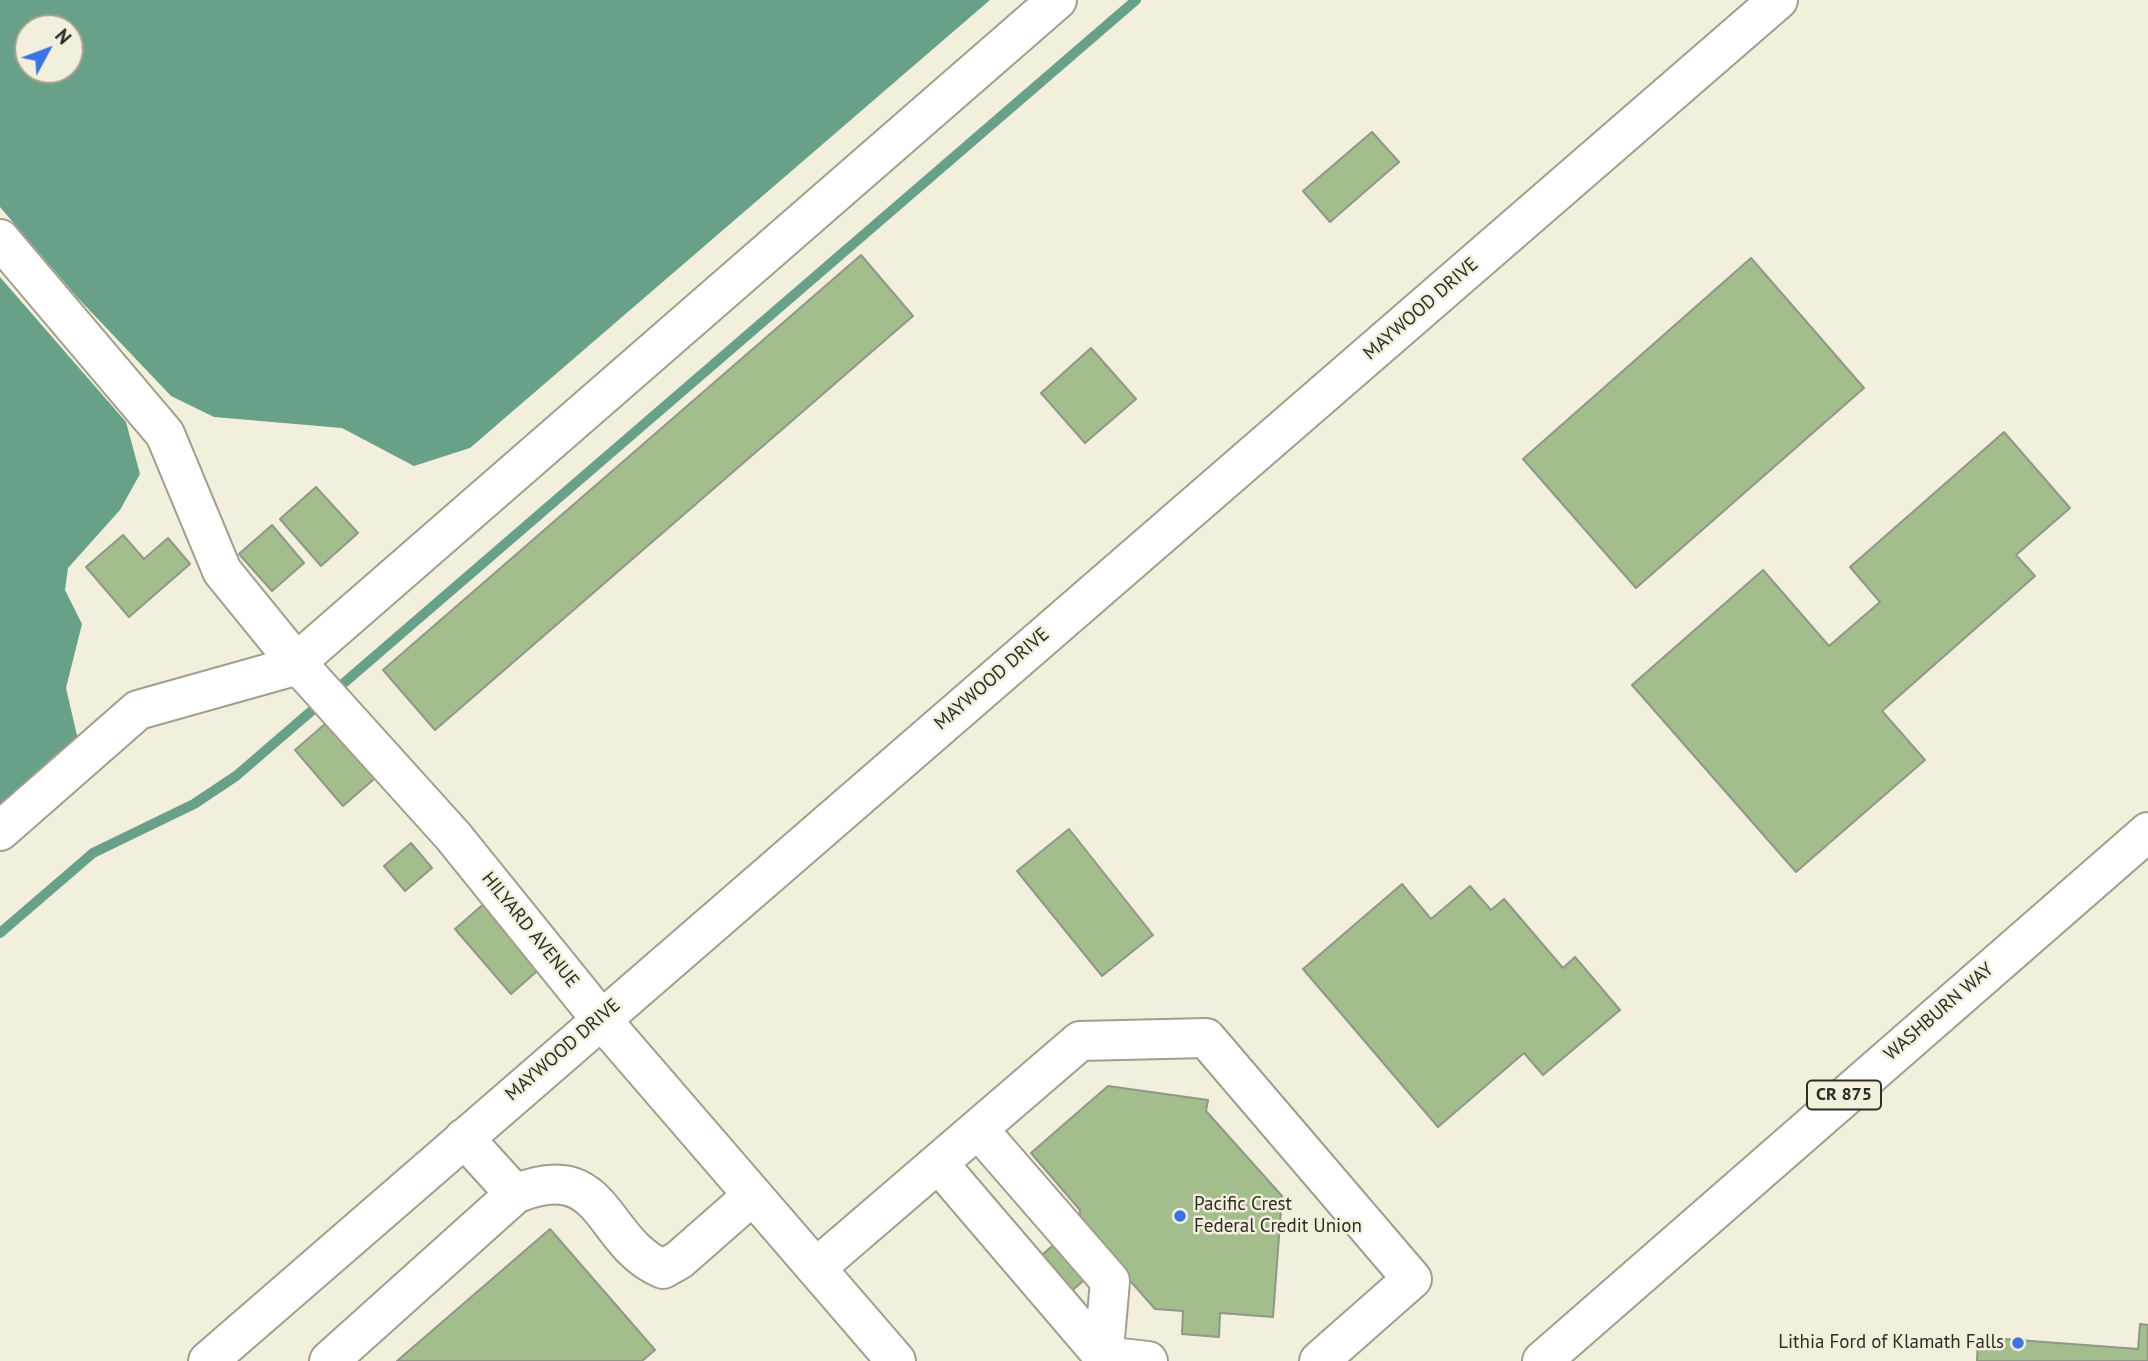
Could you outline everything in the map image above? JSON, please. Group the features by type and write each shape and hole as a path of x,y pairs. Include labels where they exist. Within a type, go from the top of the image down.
{"street":[{"path":"0,831 138,710 290,667 1057,0"},
{"name":"MAYWOOD DRIVE","path":"231,1354 464,1138 600,1018 1778,0"},
{"name":"HILYARD AVENUE","path":"0,239 165,434 222,571 296,662 453,835 600,1018 896,1361"},
{"name":"WASHBURN WAY","path":"1542,1361 2148,832"},
{"path":"816,1268 1080,1041 1206,1038 1412,1279 1318,1361"},
{"path":"464,1138 515,1194"},
{"path":"957,1147 1106,1328 1148,1361"},
{"path":"957,1147 1106,1328"},
{"path":"329,1361 515,1194 561,1183 585,1191 647,1262 663,1269 679,1260 753,1195"}],"shaded area":[{"path":"0,0 990,0 470,448 414,466 342,428 214,417 171,396 76,296 0,207"},
{"path":"0,277 126,422 140,474 120,510 68,568 65,590 82,624 66,688 79,744 0,812"}],"building":[{"path":"1372,132 1399,162 1330,222 1303,191"},
{"path":"861,255 913,316 435,730 383,670"},
{"path":"1751,258 1864,388 1636,588 1523,459"},
{"path":"1091,348 1136,399 1085,443 1041,393"},
{"path":"2004,432 2070,508 2016,555 2035,576 1882,711 1925,760 1796,872 1632,685 1763,570 1829,646 1880,602 1850,567"},
{"path":"316,487 358,533 321,566 280,519"},
{"path":"272,525 304,563 272,591 239,554"},
{"path":"123,535 144,559 168,538 190,564 129,617 86,567"},
{"path":"333,717 381,773 343,806 295,750"},
{"path":"1069,829 1153,935 1102,976 1017,871"},
{"path":"411,843 432,868 405,891 384,866"},
{"path":"1402,884 1431,919 1470,886 1491,910 1504,899 1563,968 1575,957 1620,1010 1543,1075 1524,1053 1438,1127 1303,969"},
{"path":"487,901 543,966 511,994 455,929"},
{"name":"Pacific Crest Federal Credit Union","path":"1108,1086 1208,1100 1206,1111 1282,1196 1273,1317 1220,1313 1219,1337 1182,1334 1183,1311 1155,1309 1110,1258 1068,1294 1037,1259 1079,1223 1080,1210 1031,1153"},
{"path":"550,1229 655,1350 642,1361 397,1361"},
{"name":"Lithia Ford of Klamath Falls","path":"2140,1324 2148,1325 2148,1361 1977,1361 1978,1337 2138,1349"}],"waterway":[{"path":"0,933 93,853 194,804 236,776 1136,0"}],"place":[{"name":"Pacific Crest Federal Credit Union","path":"1180,1216"},
{"name":"Lithia Ford of Klamath Falls","path":"2018,1343"}]}
